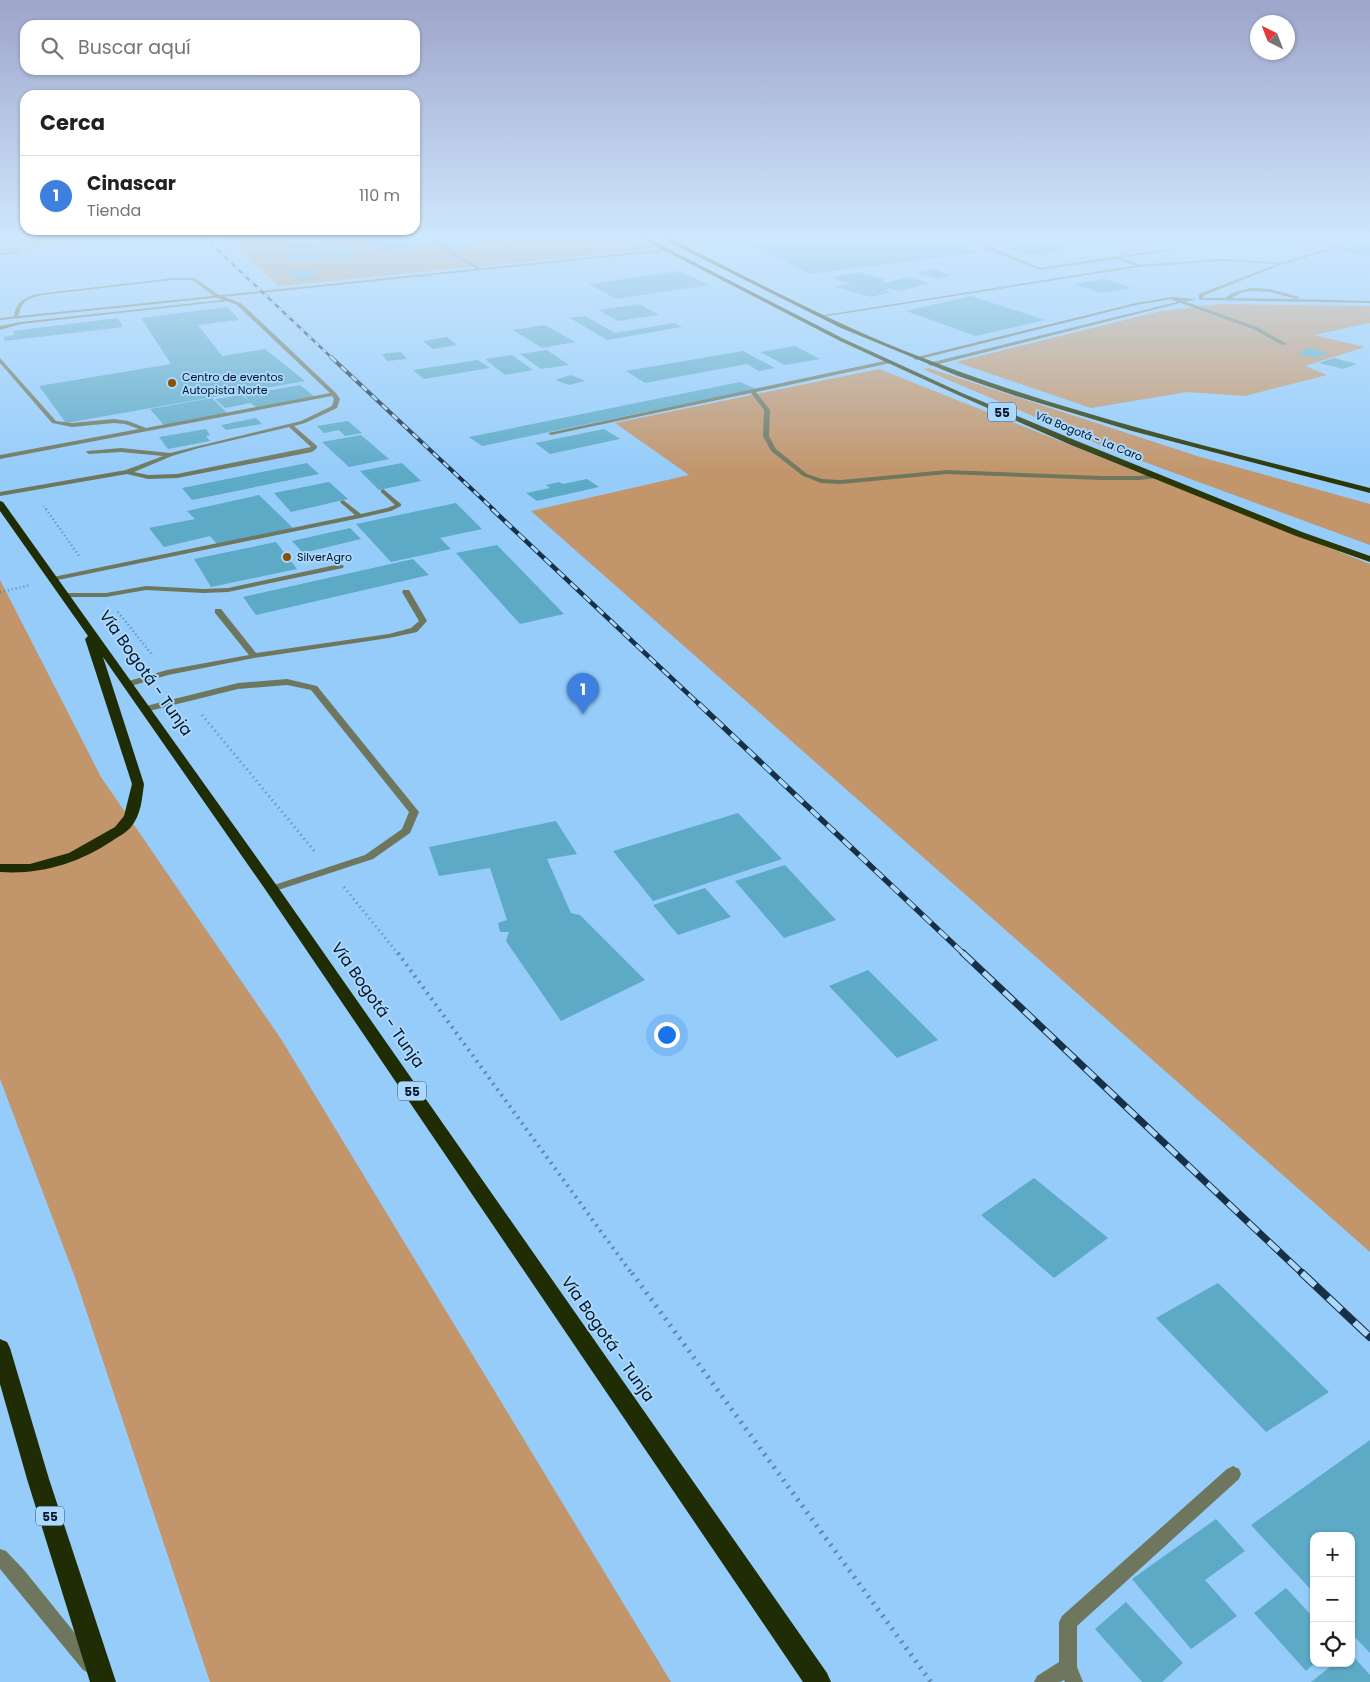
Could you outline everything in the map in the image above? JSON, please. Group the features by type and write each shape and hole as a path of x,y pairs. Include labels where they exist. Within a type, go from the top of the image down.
{"highway":[{"name":"Vía Bogotá - Tunja","path":"0,504 272,889 818,1682"},
{"path":"0,868 16,870 57,862 94,848 126,825 135,804 138,784 87,627"},
{"name":"55","path":"0,1348 38,1479 103,1681"}],"main road":[{"name":"Vía Bogotá - La Caro","path":"796,317 889,362 1074,443 1299,534 1370,559"},
{"name":"Vía Bogotá - La Caro","path":"824,317 916,358 1005,390 1102,420 1369,491"},
{"path":"1299,534 1370,554"}],"street":[{"path":"0,328 21,323 72,317"},
{"path":"0,494 127,472 170,455 303,422 335,407 337,399 334,394 253,317"},
{"path":"916,358 1081,317"},
{"path":"931,364 1124,317"},
{"path":"1225,317 1255,328 1284,344"},
{"path":"0,360 3,366 54,422 72,425 114,420 126,422 144,430"},
{"path":"551,433 889,362"},
{"path":"752,391 767,410 766,436 773,450 805,475 822,481 840,482 947,472 1101,478 1157,476"},
{"path":"0,457 334,394"},
{"path":"127,472 148,477 178,476 312,450 315,446 290,425"},
{"path":"89,452 121,450 170,455"},
{"path":"53,580 388,510 399,505 383,491"},
{"path":"343,502 360,516"},
{"path":"65,595 106,595 146,588 204,591 228,590 340,566"},
{"path":"128,684 167,673 254,656 389,636 414,630 424,621 406,592"},
{"path":"218,611 254,656"},
{"path":"145,709 238,686 286,682 314,688 414,812 406,832 369,857 272,889"},
{"path":"1043,1682 1071,1674 1068,1622 1233,1474"},
{"path":"0,1557 18,1576 103,1681"}],"path":[{"path":"33,488 50,516 90,572"},
{"path":"0,592 53,580"},
{"path":"106,595 167,673"},
{"path":"188,698 392,945 931,1682"}],"shaded area":[{"path":"1135,317 1370,317 1370,323 1314,335 1365,347 1305,366 1327,375 1245,396 1187,392 1091,408 956,362"},
{"path":"928,368 1197,456 1370,504 1370,545 1112,450 923,369"},
{"path":"879,369 1370,564 1370,1252 531,511 689,475 615,423"},
{"path":"0,580 101,777 281,1039 671,1682 210,1682 76,1280 0,1079"}],"building":[{"name":"Centro de eventos Autopista Norte","path":"237,317 239,320 198,325 222,356 265,349 305,381 66,423 39,386 171,364 141,318"},
{"path":"588,317 615,333 674,323 682,327 607,340 570,318"},
{"path":"612,317 642,317 618,321"},
{"path":"924,317 1037,317 1045,320 976,336"},
{"path":"118,318 123,327 5,341 3,337 15,335 13,331"},
{"path":"545,325 575,342 542,348 513,330"},
{"path":"447,337 457,345 433,349 423,341"},
{"path":"795,346 820,359 785,365 760,352"},
{"path":"1310,348 1328,353 1316,358 1297,353"},
{"path":"547,350 569,365 541,369 520,354"},
{"path":"743,351 775,368 759,371 747,364 645,383 626,371"},
{"path":"401,352 407,359 387,361 382,354"},
{"path":"512,355 533,370 505,375 485,359"},
{"path":"1334,358 1357,364 1343,369 1319,363"},
{"path":"478,360 490,368 424,379 413,370"},
{"path":"571,375 585,381 569,385 555,380"},
{"path":"740,382 756,389 482,446 469,437"},
{"path":"300,385 315,397 257,408 251,403 225,408 215,399 242,395 249,401 244,395"},
{"path":"212,398 228,414 164,425 150,409"},
{"path":"256,418 262,424 226,430 221,425"},
{"path":"348,421 362,433 345,436 339,430 324,433 317,426"},
{"path":"206,429 210,435 206,436 210,441 168,449 159,437"},
{"path":"604,429 620,439 550,454 535,443"},
{"path":"361,435 389,459 349,467 322,442"},
{"path":"307,463 319,474 192,500 182,488"},
{"path":"402,463 421,481 379,490 360,471"},
{"path":"587,479 599,487 537,501 526,493 550,488 546,485 559,482 563,484"},
{"path":"329,482 348,499 291,512 274,493"},
{"path":"259,495 293,528 218,545 210,536 164,547 149,528 195,519 187,511"},
{"path":"456,503 482,529 440,538 451,549 391,562 356,524"},
{"path":"350,528 361,539 303,553 292,541"},
{"path":"276,542 297,569 211,587 194,559"},
{"path":"497,545 564,614 520,624 456,553"},
{"path":"413,559 429,575 256,615 243,597"},
{"path":"738,813 782,859 653,901 613,851"},
{"path":"556,821 577,854 547,859 571,913 580,915 645,980 561,1021 506,941 509,932 500,932 498,923 507,920 490,868 439,876 429,847"},
{"path":"785,865 836,920 784,938 735,881"},
{"path":"705,888 731,917 678,935 653,905"},
{"path":"868,970 938,1040 897,1058 829,986"},
{"path":"1034,1178 1108,1238 1054,1278 981,1215"},
{"path":"1218,1283 1329,1392 1266,1432 1156,1318"},
{"path":"1370,1440 1370,1653 1355,1637 1355,1532 1310,1532 1310,1589 1251,1525"},
{"path":"1216,1519 1245,1551 1205,1580 1237,1616 1191,1649 1132,1579"},
{"path":"1286,1588 1310,1614 1311,1667 1306,1671 1254,1613"},
{"path":"1126,1602 1183,1663 1162,1682 1142,1682 1095,1629"},
{"path":"1355,1658 1370,1675 1370,1682 1311,1682 1330,1667 1355,1667"}],"railway":[{"path":"289,317 332,358"},
{"path":"331,357 494,510"},
{"path":"492,509 700,705"},
{"path":"699,704 965,955"},
{"path":"963,953 1303,1274"},
{"path":"1302,1273 1370,1337"}],"place":[{"name":"Centro de eventos Autopista Norte","path":"172,383"},
{"name":"SilverAgro","path":"287,557"},
{"name":"Cinascar","path":"583,714"}]}
